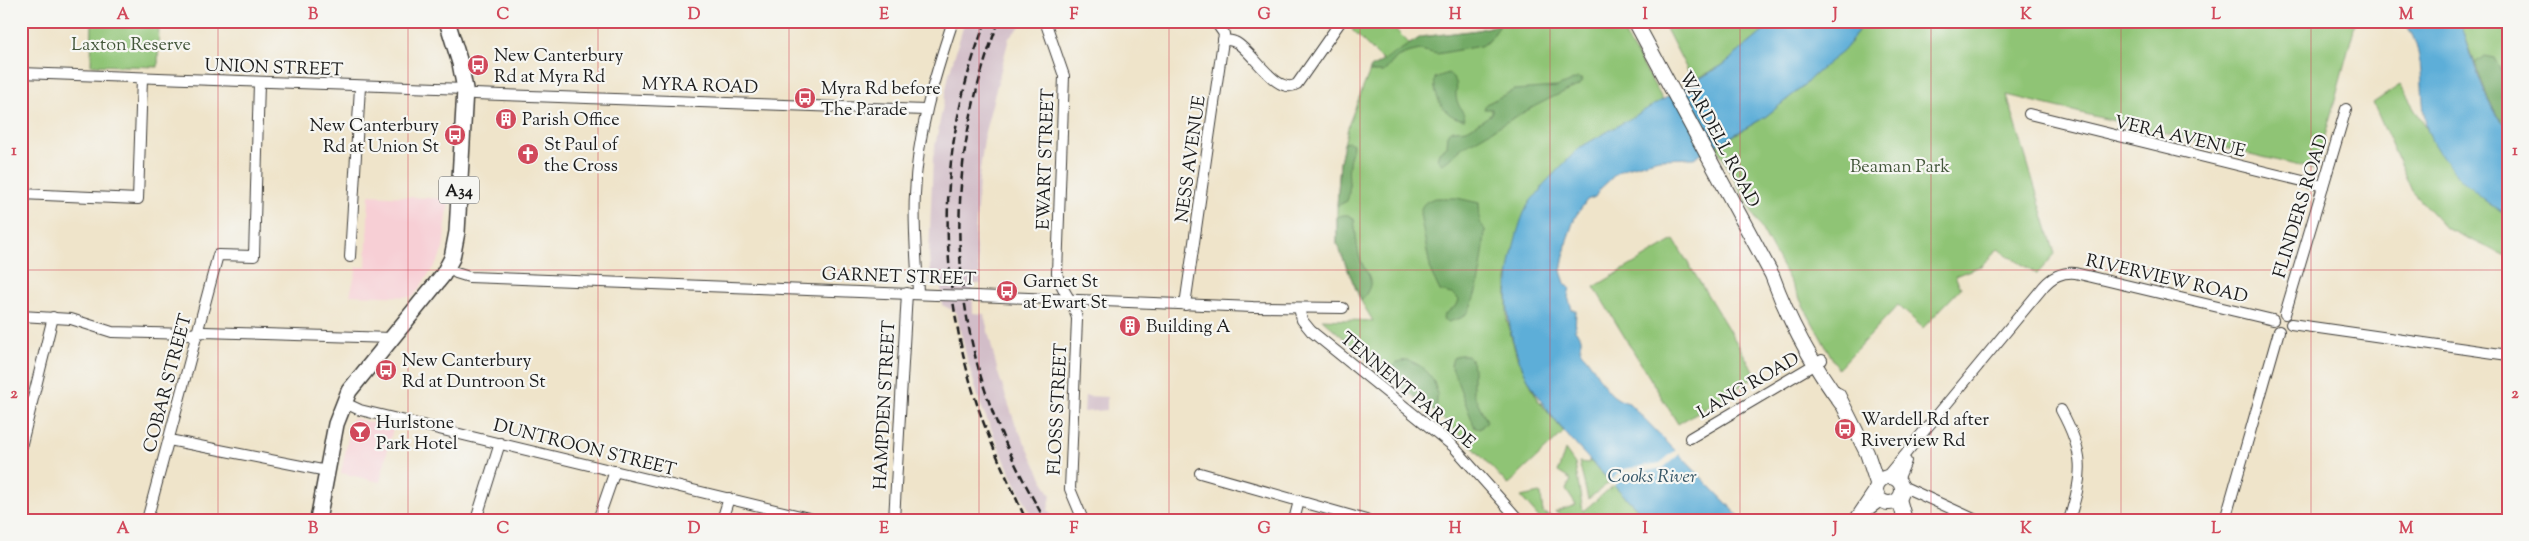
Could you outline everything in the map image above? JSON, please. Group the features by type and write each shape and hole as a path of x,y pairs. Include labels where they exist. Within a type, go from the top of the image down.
{"highway":[{"name":"A34","path":"346,404 356,396 456,273 463,252 470,91 447,21"},
{"name":"A34","path":"318,520 336,424 346,404 349,391 443,275 452,258 457,232 472,67 457,21"}],"main road":[{"name":"WARDELL ROAD","path":"1635,21 1772,274 1779,294 1815,364 1841,402 1867,453 1890,489"},
{"path":"1890,489 1899,520"},
{"path":"1890,489 1905,520"}],"street":[{"path":"918,294 915,191 925,110 953,21"},
{"name":"EWART STREET","path":"1045,21 1064,76 1057,263 1058,279 1068,299"},
{"path":"1215,21 1223,30 1223,40 1236,42 1280,85 1292,87 1297,84 1342,21"},
{"name":"NESS AVENUE","path":"1185,305 1223,40"},
{"name":"UNION STREET","path":"21,73 470,91"},
{"path":"21,194 138,199 142,78"},
{"name":"COBAR STREET","path":"147,520 218,255 254,256 259,82"},
{"path":"350,257 360,86"},
{"name":"MYRA ROAD","path":"470,91 925,110"},
{"name":"FLINDERS ROAD","path":"2285,314 2346,109"},
{"name":"VERA AVENUE","path":"2029,114 2323,186"},
{"name":"RIVERVIEW ROAD","path":"1890,489 1920,438 2044,286 2057,275 2066,272 2273,320"},
{"name":"GARNET STREET","path":"456,273 469,276 1185,305 1343,308"},
{"name":"HAMPDEN STREET","path":"894,520 907,293"},
{"name":"FLOSS STREET","path":"1068,299 1075,310 1077,319 1070,489 1083,520"},
{"name":"TENNENT PARADE","path":"1299,308 1302,320 1311,331 1453,446 1519,520"},
{"path":"2285,314 2290,318 2291,324 2287,330 2279,331 2275,328 2273,320 2276,315 2285,314"},
{"path":"21,316 71,319 112,332 391,338"},
{"path":"21,447 23,432 53,317"},
{"path":"2291,324 2508,355"},
{"path":"2225,520 2279,331"},
{"name":"LANG ROAD","path":"1690,438 1815,364"},
{"name":"DUNTROON STREET","path":"346,404 360,410 818,520"},
{"path":"2061,410 2081,459 2079,488 2069,520"},
{"path":"169,440 327,471"},
{"path":"476,520 500,443"},
{"path":"598,520 615,471"},
{"path":"1200,473 1366,520"},
{"path":"1890,489 1935,502 1976,520"},
{"path":"1854,520 1890,489"},
{"path":"1854,520 1890,489"},
{"path":"722,520 729,498"},
{"path":"1294,520 1299,501"}],"shaded area":[{"path":"965,21 1025,21 1009,38 985,132 979,178 975,240 981,284 972,284 973,313 984,314 998,373 1015,423 1051,496 1048,510 1054,520 1030,520 1028,516 1031,514 1008,468 981,406 967,360 956,312 942,305 941,285 931,283 929,255 933,157 949,74"},
{"path":"369,195 449,199 443,249 438,261 413,297 350,295 357,267 366,267"},
{"path":"1085,396 1107,397 1107,410 1084,412"},
{"path":"352,418 393,428 380,482 341,473"}],"green space":[{"name":"Laxton Reserve","path":"92,21 159,21 158,67 91,65"},
{"path":"1359,21 1387,21 1410,44 1421,37 1478,30 1512,21 1617,21 1663,100 1579,148 1541,192 1507,279 1507,320 1516,354 1538,400 1564,432 1508,485 1467,441 1435,412 1385,375 1322,319 1373,321 1361,301 1337,244 1340,162 1349,123 1371,68 1383,61 1352,30"},
{"path":"1662,21 1776,21 1723,65 1693,81"},
{"name":"Beaman Park","path":"1864,21 2356,21 2316,170 2007,95 2055,254 2037,274 1998,249 1983,265 1955,276 1961,288 1923,328 1898,305 1838,369 1716,146 1765,117 1805,85 1843,51"},
{"path":"2460,21 2508,21 2508,127 2481,80"},
{"path":"1501,24 1489,41 1480,46 1437,54 1420,50 1407,53 1397,57 1384,72 1369,72 1371,68 1421,37 1478,30"},
{"path":"2484,56 2494,58 2508,84 2508,127 2492,106 2475,63"},
{"path":"1448,73 1455,80 1457,101 1465,119 1451,115 1438,99 1435,78"},
{"path":"1578,78 1583,80 1580,85 1506,122 1463,147 1442,164 1437,159 1439,152 1447,146 1448,133 1453,130 1469,129 1492,114 1492,109 1484,109 1486,104 1514,90 1557,87"},
{"path":"2400,85 2434,140 2459,174 2489,203 2508,215 2508,257 2446,228 2412,191 2373,103"},
{"path":"1349,142 1353,144 1349,161 1348,196 1347,201 1337,206 1340,162 1344,143"},
{"path":"1435,198 1457,198 1479,203 1480,222 1485,230 1480,274 1471,307 1462,317 1448,322 1443,319 1444,315 1457,305 1459,300 1455,295 1440,291 1431,272 1420,214 1424,203"},
{"path":"1348,215 1354,219 1359,255 1369,277 1370,287 1361,301 1337,244 1337,217"},
{"path":"1674,240 1757,376 1678,424 1594,287"},
{"path":"1459,355 1467,355 1472,360 1473,393 1487,421 1480,429 1475,428 1451,365 1453,358"},
{"path":"1407,360 1422,368 1433,380 1437,395 1435,412 1385,375 1397,362"},
{"path":"1565,450 1575,464 1583,511 1614,485 1648,520 1572,520 1555,512 1576,505 1566,490 1571,480 1558,472"},
{"path":"1589,460 1610,482 1588,499 1579,462 1589,463"},
{"path":"1541,494 1543,513 1560,520 1541,520 1521,497"}],"water":[{"name":"Cooks River","path":"1776,21 1864,21 1843,51 1765,117 1694,158 1659,159 1618,172 1600,189 1595,197 1587,200 1575,217 1567,240 1561,271 1565,283 1570,288 1568,297 1572,309 1576,311 1575,330 1581,337 1581,352 1607,389 1620,400 1629,403 1743,520 1648,520 1563,430 1540,399 1522,366 1510,330 1507,290 1514,245 1526,208 1535,196 1541,192 1542,186 1579,148 1723,65"},
{"path":"2403,21 2460,21 2491,106 2508,127 2508,215 2484,199 2459,177 2430,138 2424,112 2421,71 2416,44 2411,32"}],"pier":[{"path":"1677,449 1681,453 1663,468 1627,475 1613,486 1609,482 1624,469 1660,463"}],"railway":[{"path":"986,21 970,68 958,115 951,163 948,212 949,260 954,308 977,404 1026,520"},
{"path":"999,21 983,68 971,117 963,166 960,215 961,265 966,314 977,362 992,410 1016,466 1045,520"}],"place":[{"name":"New Canterbury Rd at Myra Rd","path":"478,65"},
{"name":"Myra Rd before The Parade","path":"805,98"},
{"name":"Parish Office","path":"506,119"},
{"name":"New Canterbury Rd at Union St","path":"455,135"},
{"name":"St Paul of the Cross","path":"528,154"},
{"name":"Garnet St at Ewart St","path":"1007,291"},
{"name":"Building A","path":"1130,326"},
{"name":"New Canterbury Rd at Duntroon St","path":"386,370"},
{"name":"Wardell Rd after Riverview Rd","path":"1845,429"},
{"name":"Hurlstone Park Hotel","path":"360,432"}]}
